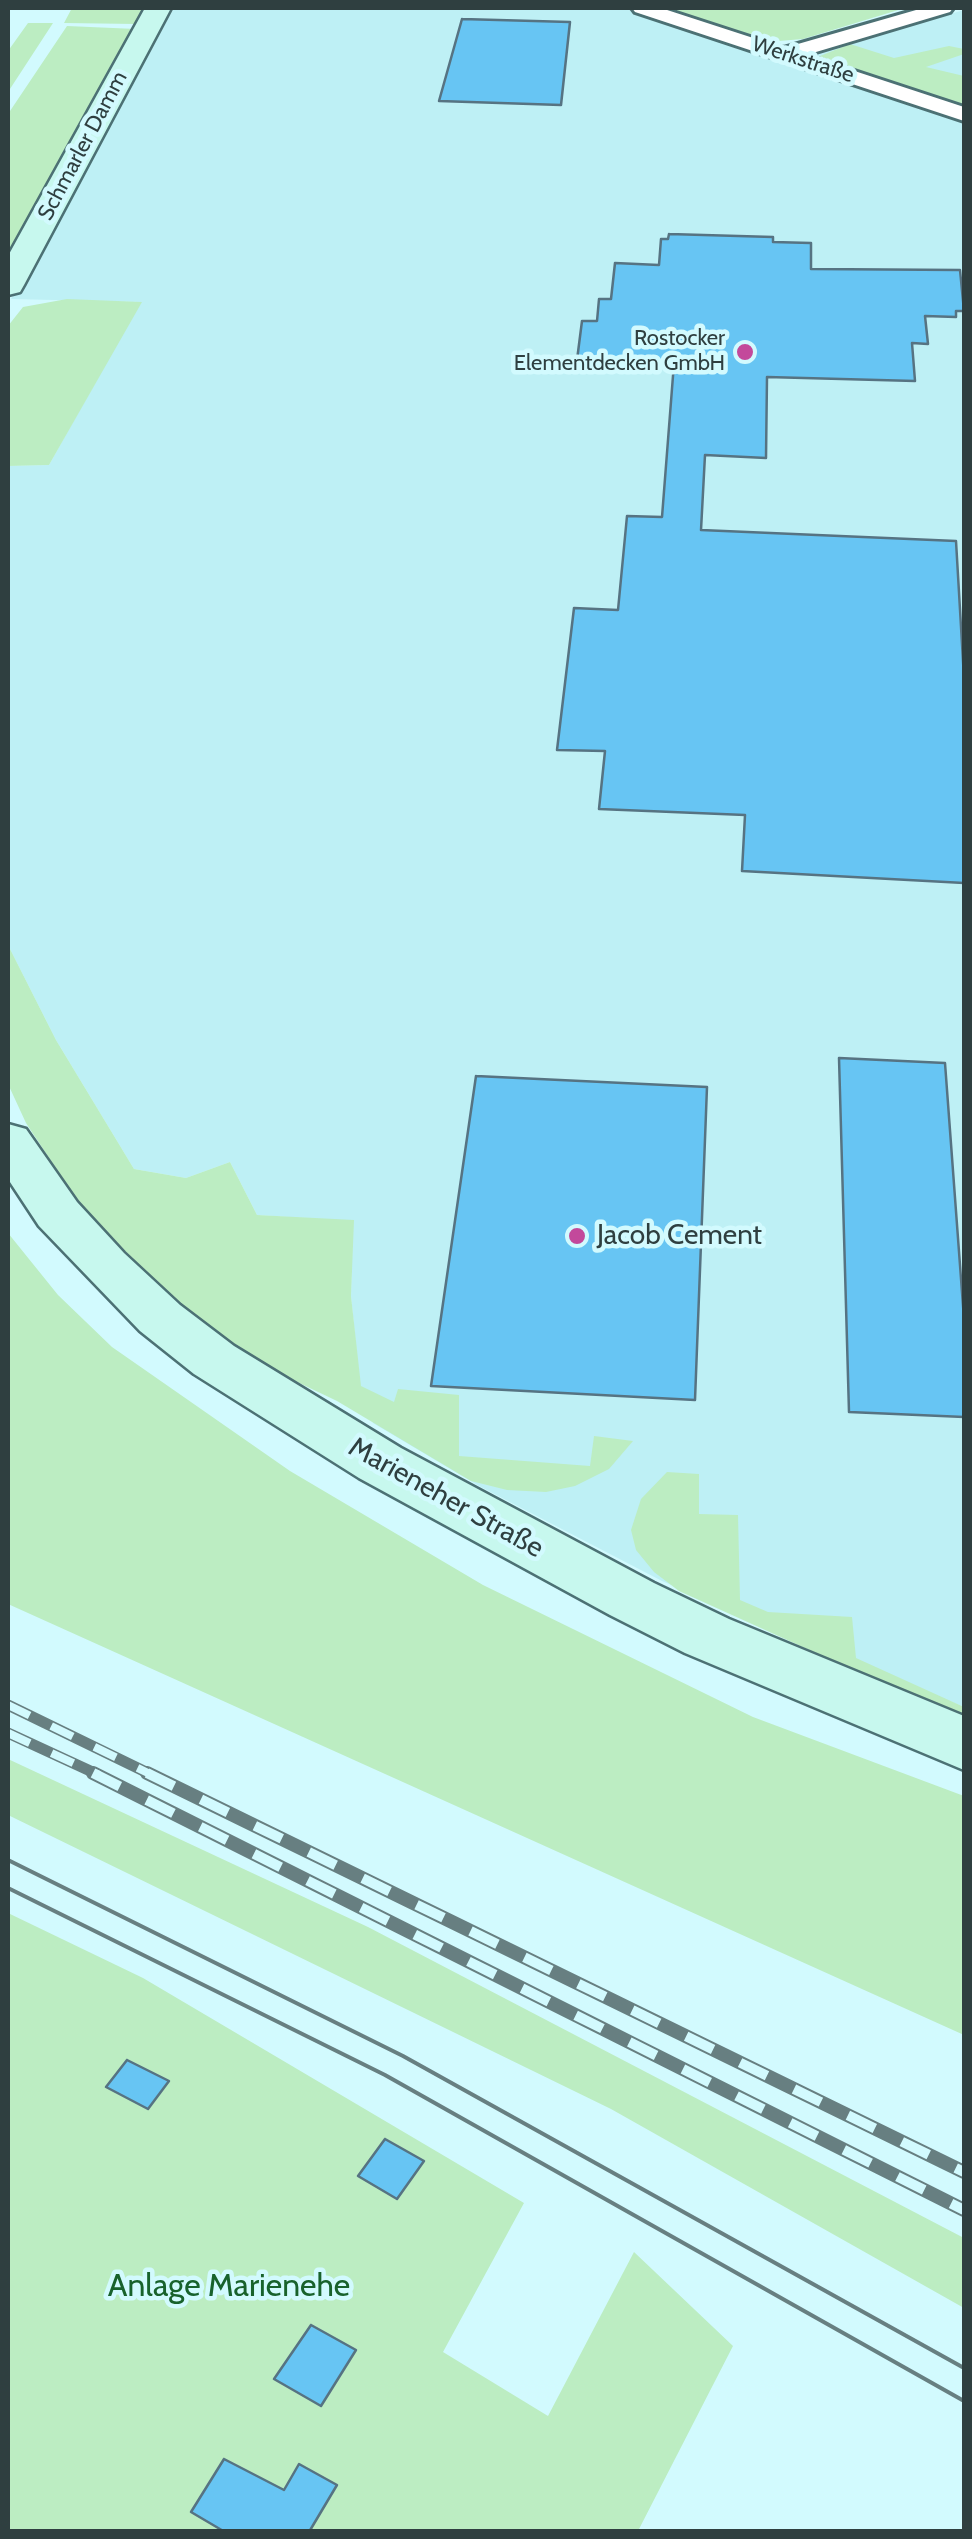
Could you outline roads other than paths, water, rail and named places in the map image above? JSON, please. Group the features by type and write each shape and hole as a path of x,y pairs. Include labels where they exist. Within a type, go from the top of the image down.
{"street":[{"name":"Schmarler Damm","path":"8,285 158,8"},
{"name":"Werkstraße","path":"642,8 964,114"},
{"path":"786,54 942,8"},
{"name":"Marieneher Straße","path":"8,1140 58,1214 105,1266 160,1318 214,1360 380,1463 551,1558 707,1636 964,1744"}],"tram line":[{"path":"8,1860 403,2056 964,2368"},
{"path":"8,1888 385,2075 964,2401"}],"railway":[{"path":"8,1705 152,1775"},
{"path":"8,1733 99,1775"},
{"path":"93,1773 964,2210"},
{"path":"147,1773 964,2172"}],"place":[{"name":"Rostocker Elementdecken GmbH","path":"745,352"},
{"name":"Jacob Cement","path":"577,1236"}],"park label":[{"name":"Anlage Marienehe","path":"229,2287"}]}
